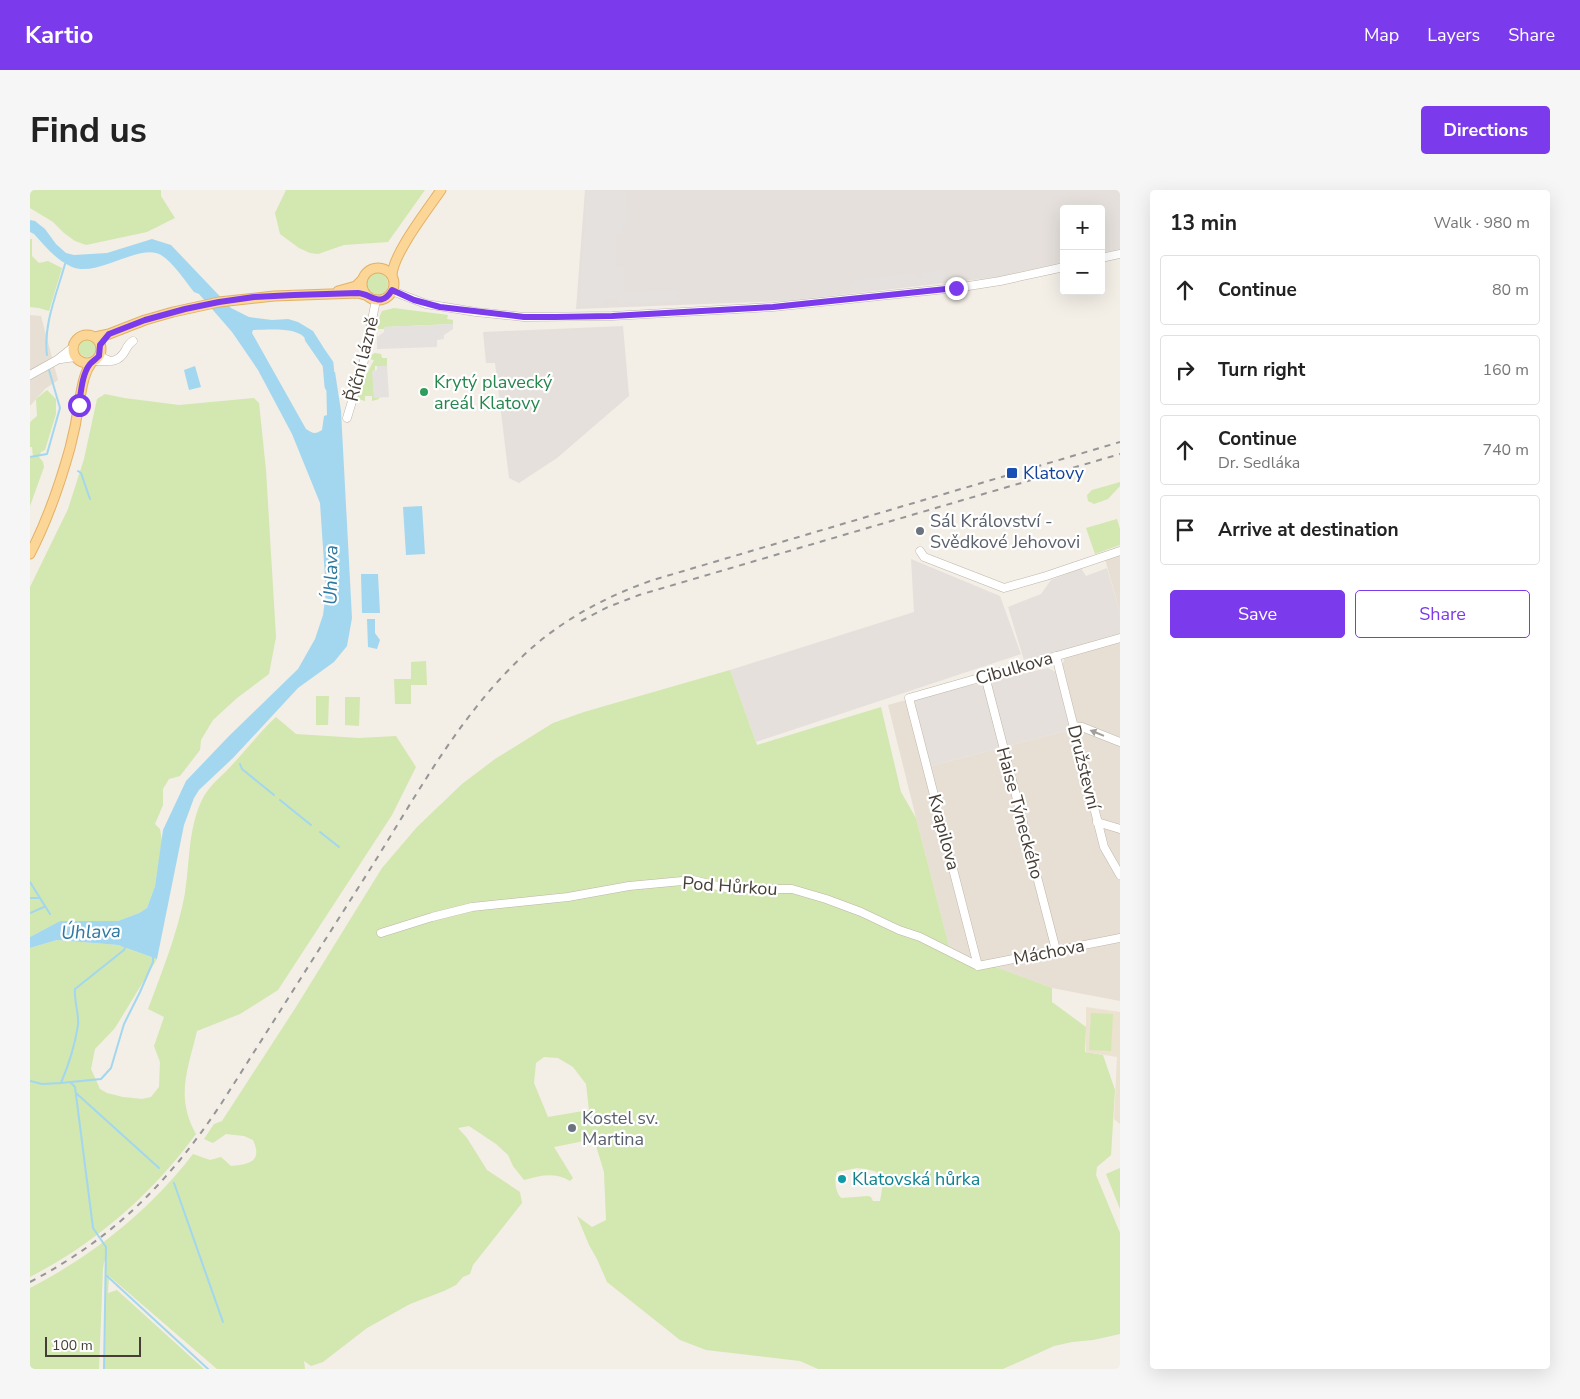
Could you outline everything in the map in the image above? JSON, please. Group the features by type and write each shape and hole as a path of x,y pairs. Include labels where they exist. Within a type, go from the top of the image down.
{"main road":[{"path":"330,294 356,286 368,270 386,265 407,240 441,190"},
{"path":"94,337 109,334 173,312 254,297 358,293 376,300 387,297 394,283 392,276 393,268 407,240"},
{"path":"380,268 387,270 392,276"},
{"path":"362,280 362,288 365,295"},
{"path":"83,381 82,369 75,355 74,342 82,335 88,334 94,337 100,349"},
{"path":"30,554 55,494 70,448 83,381 109,334"},
{"path":"75,355 85,363 93,361"}],"street":[{"path":"1105,257 1120,254"},
{"path":"392,290 426,304 476,312 524,317 612,316 773,307 956,288 1060,268"},
{"name":"Říční lázně","path":"347,418 364,365 376,300"},
{"path":"93,361 112,361 120,358 133,341"},
{"path":"100,349 103,358 112,361"},
{"path":"30,375 57,360 75,355"},
{"path":"920,551 924,557 1004,588 1046,576 1120,550"},
{"name":"Cibulkova","path":"909,698 1120,638"},
{"name":"Družstevní","path":"1056,656 1104,847 1120,875"},
{"name":"Haise Týneckého","path":"985,676 1056,950"},
{"name":"Kvapilova","path":"909,698 978,966"},
{"path":"1073,726 1082,727 1120,742"},
{"path":"1097,822 1120,829"},
{"name":"Pod Hůrkou","path":"381,934 432,917 472,907 568,897 629,886 693,880 730,889 792,889 826,899 920,937 978,966"},
{"name":"Máchova","path":"978,966 1120,938"}],"shaded area":[{"path":"585,190 1120,190 1120,249 1105,252 1105,205 1060,205 1060,263 999,277 786,301 576,309"},
{"path":"587,190 626,190 627,224 623,225 624,234 615,234 617,267 624,267 625,292 679,290 679,301 618,304 618,299 603,299 603,305 581,306"},
{"path":"945,270 946,281 851,291 851,285 855,284 854,280 915,273 916,278 922,278 922,273"},
{"path":"30,315 41,316 58,380 45,389 30,406"},
{"path":"453,324 453,329 444,335 444,339 437,340 437,347 377,349 377,337 384,332 384,327"},
{"path":"623,326 629,396 557,458 519,483 509,478 495,363 486,363 483,332"},
{"path":"377,366 387,366 389,397 374,398 372,371 377,370"},
{"path":"1120,554 1120,612 1105,559"},
{"path":"911,559 1000,596 1021,654 756,742 730,670 914,612"},
{"path":"1081,568 1086,576 1107,568 1120,612 1120,633 1024,660 1008,607 1041,594 1051,580"},
{"path":"1120,633 1120,1001 1052,988 950,950 888,705 913,698 931,766 1069,730 1073,725 1060,674 1067,649"},
{"path":"1048,668 1060,674 1073,726 1069,730 931,766 913,698"},
{"path":"1086,1007 1120,1012 1120,1124 1114,1119 1117,1057 1086,1052"}],"green space":[{"path":"30,190 161,190 161,196 175,218 147,232 86,245 75,241 53,222 30,208"},
{"path":"286,190 425,190 388,242 344,245 318,254 299,248 280,234 275,213"},
{"path":"30,239 32,239 32,256 39,263 48,261 62,268 49,311 30,307"},
{"path":"377,273 385,276 388,284 385,292 377,295 369,292 366,284 369,276"},
{"path":"394,308 448,315 447,319 453,320 453,324 384,327 384,329 378,329 376,325 382,311"},
{"path":"83,339 91,339 96,344 94,355 83,357 78,352 78,344"},
{"path":"375,353 381,354 382,358 387,358 387,366 375,366 373,371 374,398 379,397 379,399 372,401 372,396 365,396 365,401 358,399 357,393 374,360 369,359"},
{"path":"47,390 56,399 56,414 45,450 41,452 39,457 44,467 30,506 30,458 33,457 32,447 30,447 30,423 37,416 36,399"},
{"path":"105,394 179,405 254,398 259,403 266,470 276,637 269,674 237,698 213,720 201,740 200,750 180,776 169,779 163,789 163,805 155,824 160,829 162,841 155,886 147,908 118,921 60,921 30,937 30,587 68,509 84,459 97,399"},
{"path":"1120,482 1120,486 1108,499 1094,504 1088,501 1087,495 1092,490"},
{"path":"1117,519 1120,529 1120,545 1095,554 1086,528"},
{"path":"426,661 427,685 411,685 411,704 395,704 394,679 411,679 411,662"},
{"path":"730,670 757,745 881,707 901,792 916,818 950,950 1052,988 1052,1002 1086,1027 1085,1052 1103,1055 1115,1090 1111,1155 1097,1167 1096,1175 1120,1233 1120,1334 1054,1346 1003,1369 818,1369 800,1361 706,1350 680,1340 607,1282 577,1216 592,1227 606,1220 604,1172 594,1139 554,1147 573,1178 570,1181 553,1175 524,1180 513,1166 508,1155 496,1144 469,1126 458,1128 467,1138 487,1170 520,1192 522,1203 473,1265 470,1274 463,1277 456,1285 410,1304 367,1328 323,1362 311,1366 304,1361 305,1369 217,1369 109,1276 108,1293 117,1290 204,1369 104,1369 106,1260 103,1269 99,1369 30,1369 30,1288 76,1261 119,1230 158,1194 193,1154 210,1160 221,1157 231,1166 249,1163 255,1157 256,1147 253,1140 244,1136 226,1134 213,1143 204,1139 214,1124 222,1121 296,1007 382,868 417,827 462,784 495,759 553,723 584,712","holes":["544,1057 558,1058 573,1067 586,1084 589,1110 548,1117 534,1083 536,1063","857,1168 873,1171 881,1176 880,1201 873,1201 868,1196 841,1198 837,1192 837,1172"]},
{"path":"316,696 329,696 328,725 316,725"},
{"path":"345,697 360,697 359,726 345,725"},
{"path":"276,717 296,734 359,738 396,736 416,767 392,815 278,990 240,1014 197,1031 185,1083 186,1108 196,1134 142,1197 78,1249 30,1277 30,948 57,940 118,945 157,959 115,1028 95,1049 91,1069 100,1089 107,1093 142,1099 151,1097 159,1087 160,1062 154,1046 164,1017 148,1009 169,952 182,908 195,819 204,796 210,788"},
{"path":"1091,1013 1113,1014 1111,1051 1089,1050"},
{"path":"1120,1168 1120,1209 1106,1174"}],"water":[{"name":"Úhlava","path":"30,220 35,221 45,229 56,244 66,253 74,255 107,253 152,239 171,245 231,308 249,317 272,320 288,319 298,322 313,331 323,347 316,353 306,339 294,332 253,330 252,333 306,429 312,432 317,433 322,430 324,416 327,415 326,373 335,372 341,411 352,618 347,646 334,662 298,688 233,758 199,790 194,798 184,825 157,959 118,945 57,940 30,948 30,937 60,921 118,921 147,908 155,886 163,830 186,781 298,669 315,639 323,615 326,592 320,503 292,434 258,370 232,332 199,294 194,292 170,262 161,255 152,252 131,256 94,268 82,269 72,267 56,257 30,232"},
{"path":"195,366 201,387 189,390 184,370"},
{"path":"422,506 425,554 406,555 403,507"},
{"path":"361,574 378,574 380,613 362,613"},
{"path":"367,619 375,619 375,633 380,640 377,649 368,647"}],"waterway":[{"path":"47,355 46,344 49,321 67,261"},
{"path":"310,338 328,364 330,386"},
{"path":"30,457 47,454 60,408 49,370"},
{"path":"78,471 81,473 90,499"},
{"path":"240,764 242,769 274,795"},
{"path":"280,800 311,825"},
{"path":"320,832 339,847"},
{"path":"30,882 50,914"},
{"path":"30,898 39,898"},
{"path":"30,913 44,907"},
{"name":"Úhlava","path":"30,1081 42,1084 61,1083 67,1069 78,1025 75,989 124,950 126,945"},
{"path":"61,1083 101,1079 111,1068 124,1024 153,962 153,956"},
{"path":"70,1082 75,1087 93,1228 106,1247 104,1369"},
{"path":"76,1093 159,1168"},
{"path":"174,1183 223,1322"},
{"path":"107,1276 208,1369"}],"railway":[{"path":"30,1282 88,1247 114,1227 138,1206 181,1159 221,1104 423,783 463,724 508,670 547,635 590,607 621,592 653,580 1120,442"},
{"path":"581,621 608,607 639,595 1120,454"}],"place":[{"name":"Krytý plavecký areál Klatovy","path":"424,392"},
{"name":"Klatovy","path":"1012,473"},
{"name":"Sál Království - Svědkové Jehovovi","path":"920,531"},
{"name":"Kostel sv. Martina","path":"572,1128"},
{"name":"Klatovská hůrka","path":"842,1179"}],"route":[{"path":"79,405 83,381 88,367 99,356 100,345 109,334 145,320 173,312 231,300 254,297 358,293 380,300 387,297 392,290 414,300 440,307 524,317 555,317 612,316 773,307 956,288"}]}
